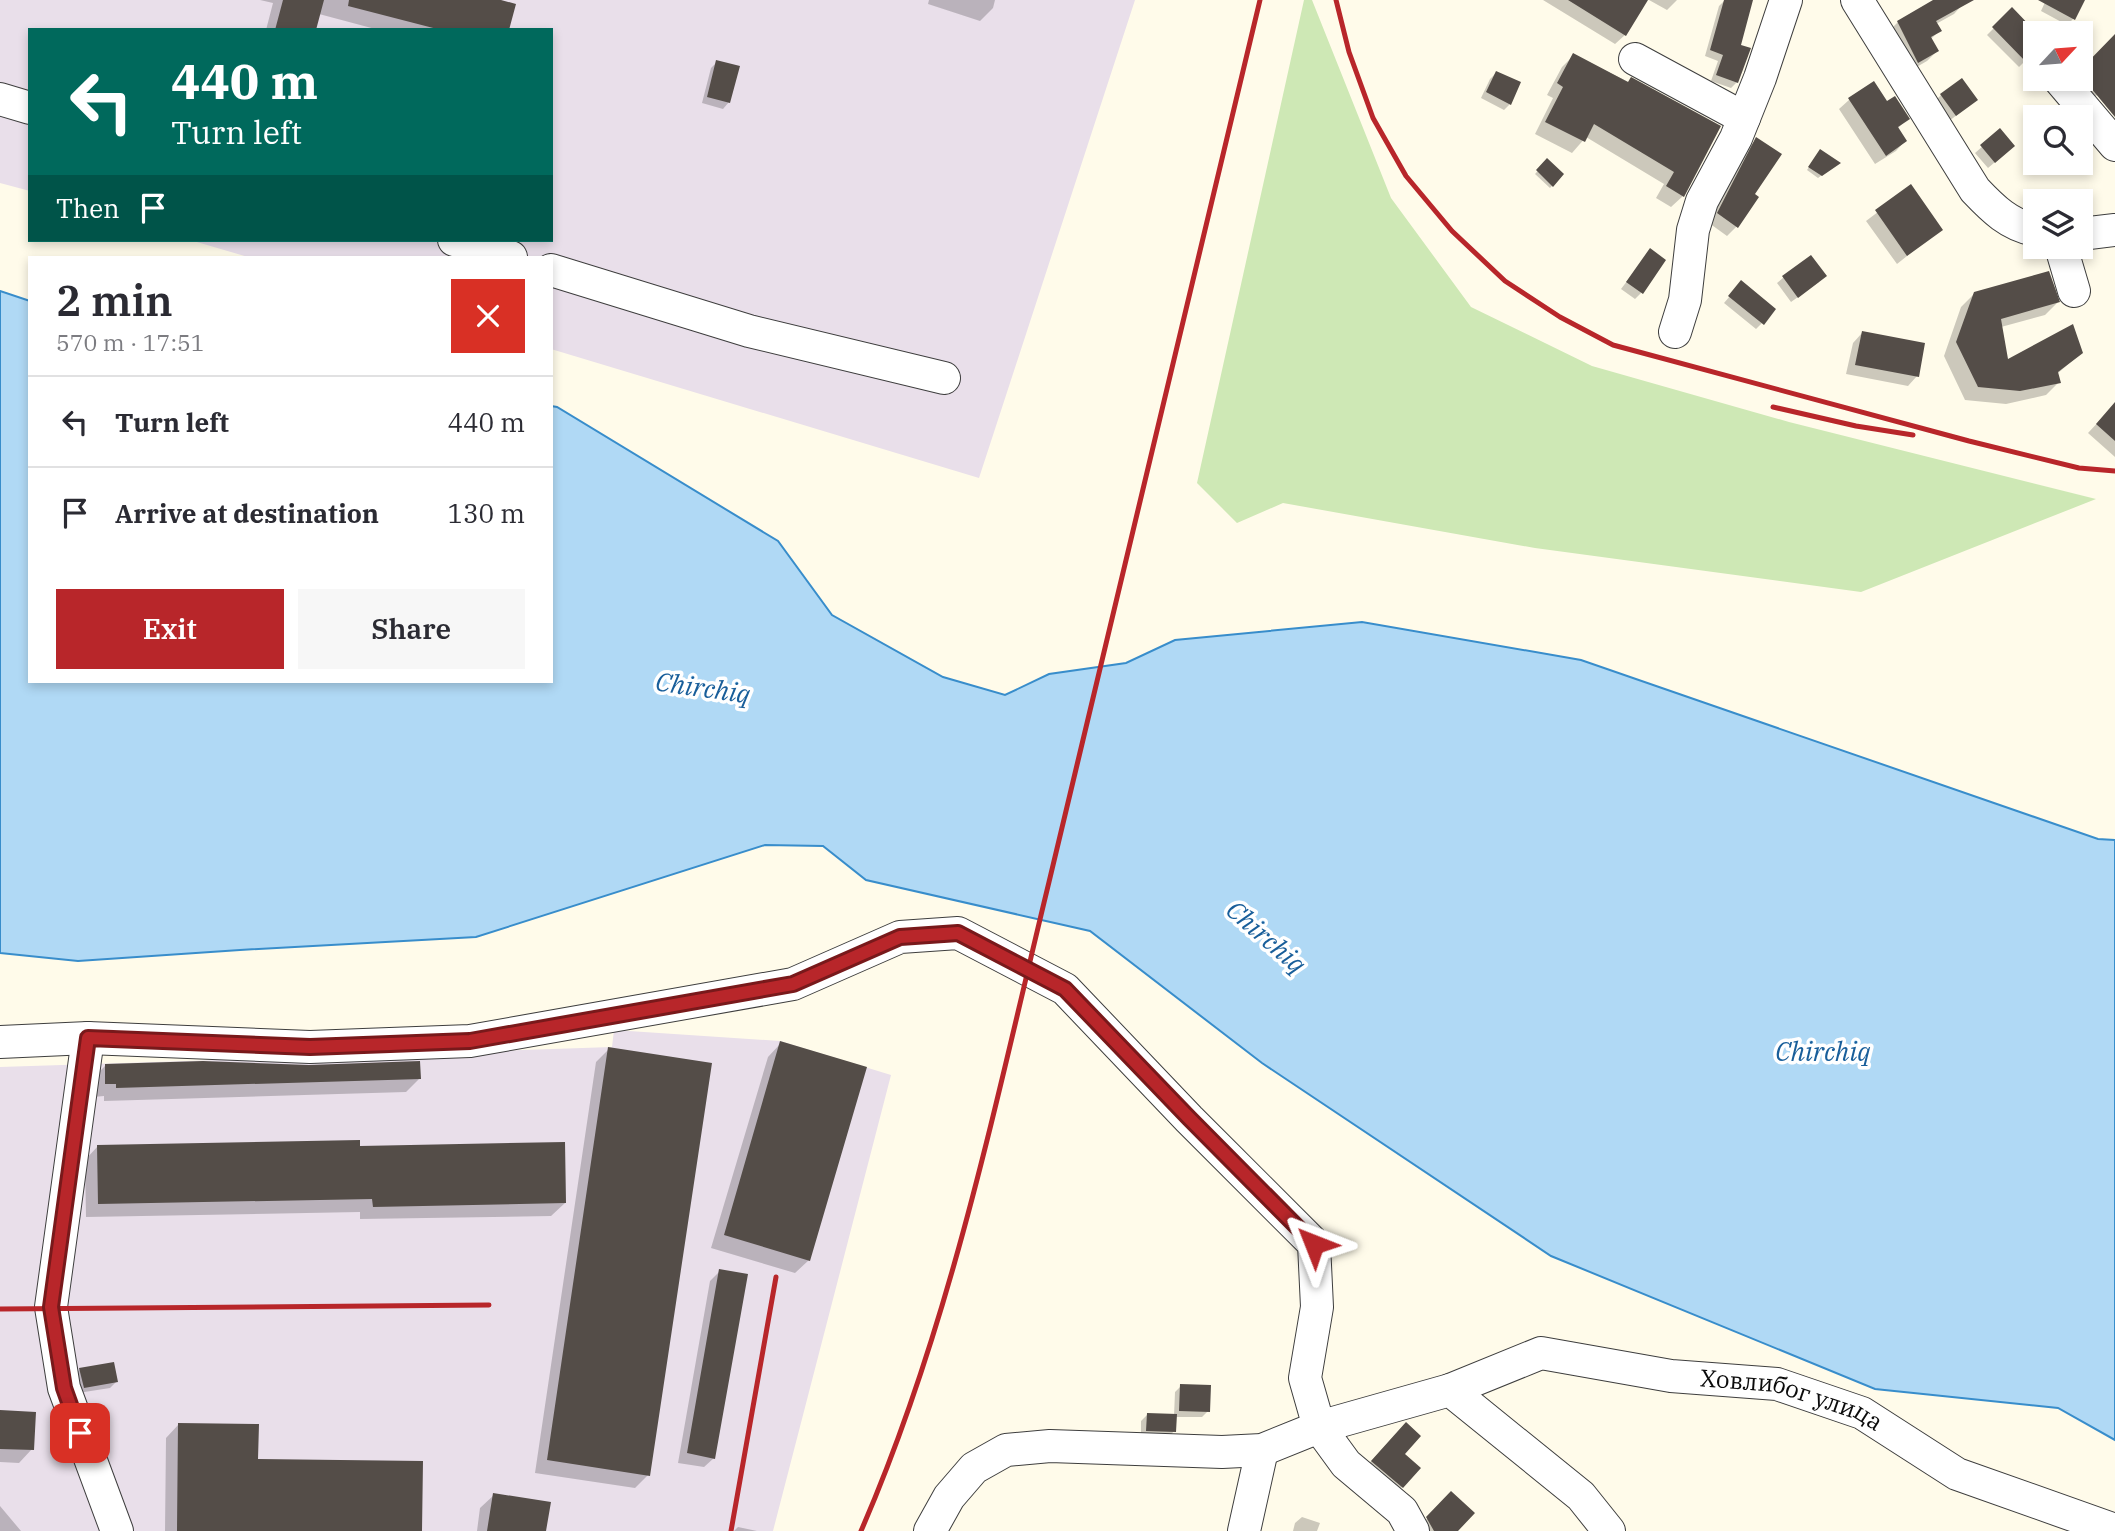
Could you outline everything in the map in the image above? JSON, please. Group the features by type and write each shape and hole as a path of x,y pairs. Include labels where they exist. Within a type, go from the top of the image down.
{"street":[{"path":"1675,332 1685,300 1693,230 1702,201 1737,138 1786,0"},
{"path":"1857,0 1975,190 1997,214 2023,228"},
{"path":"1635,59 1744,118"},
{"path":"2069,91 2115,145"},
{"path":"0,99 28,107"},
{"path":"2093,233 2115,230"},
{"path":"461,242 508,256"},
{"path":"2065,259 2074,291"},
{"path":"553,271 748,331 944,378"},
{"path":"0,1042 88,1038 310,1047 470,1041 793,984 900,937 958,933 1065,989 1179,1109 1314,1244 1317,1307 1305,1378 1319,1427 1346,1464 1402,1511 1413,1531"},
{"path":"88,1038 51,1307 64,1388 117,1531"},
{"name":"Ховлибог улица","path":"930,1531 949,1497 974,1468 1006,1450 1050,1446 1222,1452 1262,1450 1319,1427 1450,1390 1541,1353 1671,1376 1777,1384 1862,1413 1957,1474 2115,1530"},
{"path":"1450,1390 1581,1496 1609,1531"},
{"path":"1244,1531 1262,1450"}],"shaded area":[{"path":"0,0 1135,0 979,478 553,350 553,256 245,256 197,242 553,242 553,28 28,28 28,190 0,183"},
{"path":"614,1030 780,1041 891,1075 773,1531 0,1531 0,1067 612,1047"}],"green space":[{"path":"1304,0 1312,0 1391,198 1471,307 1592,366 1789,422 2096,499 1861,592 1535,548 1283,503 1237,523 1197,483"}],"water":[{"name":"Chirchiq","path":"0,291 28,300 28,683 553,683 553,406 778,541 832,615 943,677 1005,695 1049,674 1126,663 1175,640 1362,622 1581,660 2098,839 2115,840 2115,1440 2058,1408 1875,1389 1551,1256 1262,1063 1090,931 866,880 823,846 765,845 476,937 78,961 0,953"}],"building":[{"path":"283,0 324,0 317,28 276,28"},
{"path":"349,0 501,0 516,4 510,28 433,28 348,6"},
{"path":"1568,0 1648,0 1626,36"},
{"path":"1724,0 1753,0 1741,45 1751,48 1738,83 1716,75 1723,55 1710,50"},
{"path":"1933,0 1974,0 1936,21 1942,31 1931,37 1939,51 1918,63 1897,21"},
{"path":"2038,0 2085,0 2075,20"},
{"path":"2012,7 2025,21 2023,21 2023,59 1992,27"},
{"path":"2115,34 2115,117 2093,90 2093,57"},
{"path":"1573,53 1628,82 1631,77 1721,126 1684,197 1666,186 1674,172 1594,124 1585,142 1545,122 1563,87 1557,83"},
{"path":"716,60 740,66 730,103 707,97"},
{"path":"1496,71 1521,82 1511,105 1486,92"},
{"path":"1962,78 1978,100 1956,116 1940,94"},
{"path":"1874,81 1887,101 1895,96 1910,119 1898,127 1907,141 1886,156 1848,98"},
{"path":"2000,128 2015,146 1995,163 1980,145"},
{"path":"1756,137 1782,154 1755,194 1759,197 1738,228 1717,213"},
{"path":"1820,149 1841,163 1822,176 1808,167"},
{"path":"1547,158 1564,174 1553,187 1536,170"},
{"path":"1911,184 1943,230 1907,256 1875,210"},
{"path":"1650,248 1666,260 1643,294 1626,282"},
{"path":"1811,255 1827,276 1798,298 1782,276"},
{"path":"2049,271 2060,302 2001,319 2008,359 2073,324 2083,353 2058,372 2061,383 2020,391 1978,387 1956,342 1974,292"},
{"path":"1741,280 1776,309 1764,325 1728,296"},
{"path":"1862,331 1925,343 1919,377 1855,365"},
{"path":"2115,402 2115,441 2096,424"},
{"path":"780,1041 867,1067 810,1261 724,1235"},
{"path":"608,1047 712,1063 650,1476 547,1460"},
{"path":"203,1061 309,1065 420,1061 421,1079 116,1088 116,1084 105,1084 105,1064"},
{"path":"360,1140 360,1146 565,1142 566,1203 373,1207 372,1199 98,1204 97,1145"},
{"path":"719,1269 748,1274 715,1459 687,1453"},
{"path":"114,1362 118,1382 84,1388 79,1368"},
{"path":"1180,1384 1211,1385 1210,1412 1179,1411"},
{"path":"0,1410 36,1412 34,1450 0,1449"},
{"path":"1147,1413 1177,1414 1176,1432 1146,1431"},
{"path":"1406,1422 1421,1436 1405,1454 1421,1468 1403,1488 1371,1461"},
{"path":"178,1423 259,1424 258,1459 423,1461 422,1531 177,1531"},
{"path":"1451,1491 1475,1513 1458,1531 1434,1531 1426,1517"},
{"path":"493,1493 551,1502 546,1531 487,1531"}],"railway":[{"path":"861,1531 893,1453 921,1373 969,1211 1260,0"},
{"path":"1336,0 1349,52 1373,118 1406,176 1452,231 1505,281 1560,317 1613,345 1969,441 2079,468 2115,471"},
{"path":"1773,407 1856,426 1913,435"},
{"path":"731,1531 776,1277"},
{"path":"0,1309 489,1305"}],"route":[{"path":"80,1433 64,1388 51,1307 88,1038 310,1047 470,1041 793,984 900,937 958,933 1065,989 1314,1244"}]}
